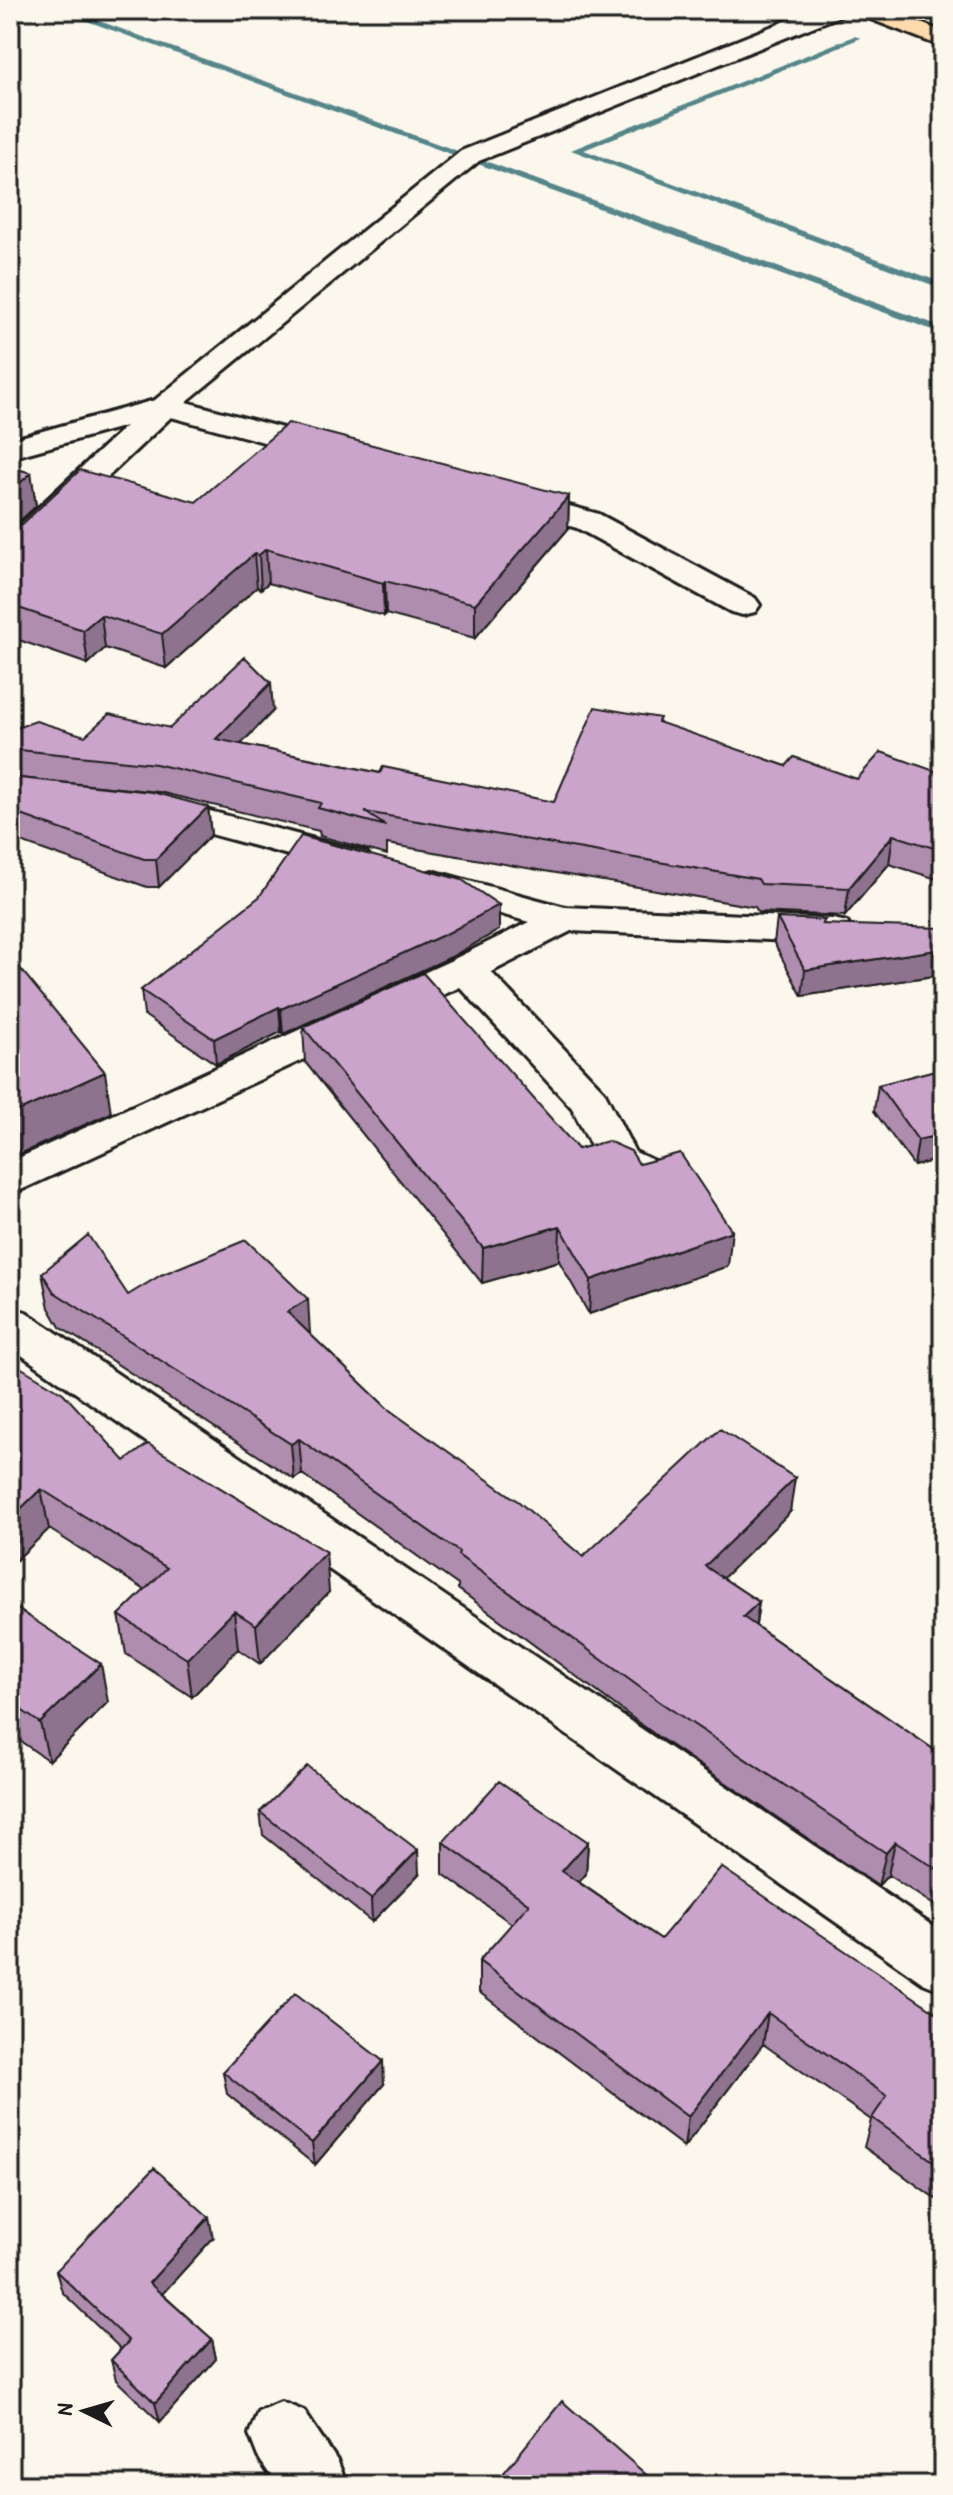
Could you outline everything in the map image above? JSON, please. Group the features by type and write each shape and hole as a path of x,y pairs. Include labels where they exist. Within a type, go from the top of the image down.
{"highway":[{"path":"868,10 943,40"}],"street":[{"path":"10,552 165,406 466,159 834,10"},
{"path":"10,449 165,406 361,459"},
{"path":"482,492 588,521 743,605"},
{"path":"114,802 158,806 565,919 867,933"},
{"path":"10,1180 466,969 565,919"},
{"path":"466,969 589,1101 619,1162 653,1178"},
{"path":"10,1324 943,1965"},
{"path":"281,2434 315,2485"}],"building":[{"path":"288,423 569,496 475,604 383,583 266,549 259,555 254,554 162,634 101,615 83,630 10,605 10,530 18,528 80,470 196,502"},
{"path":"10,467 31,473 10,492"},
{"path":"245,657 271,683 216,739 380,773 383,767 554,802 595,707 660,718 658,722 786,766 794,757 857,779 881,752 943,774 943,851 893,835 849,888 761,884 758,879 365,812 386,826 318,808 321,803 156,764 10,749 10,730 36,721 85,736 109,714 170,728"},
{"path":"10,777 152,792 208,807 156,859 144,859 10,811"},
{"path":"301,836 462,880 499,905 450,932 214,1039 141,990 259,897"},
{"path":"777,918 825,920 822,924 943,928 943,949 805,970"},
{"path":"10,959 105,1072 10,1115"},
{"path":"423,973 578,1149 608,1141 631,1151 639,1164 680,1153 732,1231 591,1280 560,1226 483,1248 303,1027"},
{"path":"943,1068 943,1134 918,1140 878,1085"},
{"path":"88,1235 128,1295 161,1275 246,1240 308,1299 287,1312 388,1409 519,1502 583,1557 720,1429 795,1478 705,1566 759,1602 743,1617 943,1756 943,1873 895,1842 886,1853 660,1702 458,1555 459,1552 299,1439 291,1444 54,1292 42,1273"},
{"path":"10,1361 63,1393 125,1461 148,1444 326,1552 256,1625 234,1611 187,1659 119,1615 167,1568 41,1489 10,1519"},
{"path":"10,1604 101,1664 40,1723 10,1702"},
{"path":"307,1766 418,1850 371,1899 260,1812"},
{"path":"499,1781 588,1842 562,1871 661,1939 721,1867 943,2017 943,2168 872,2118 887,2096 768,2013 688,2117 479,1961 529,1904 443,1842"},
{"path":"295,1993 383,2061 312,2143 223,2072"},
{"path":"154,2168 209,2217 149,2283 212,2339 155,2403 111,2360 129,2341 56,2271"},
{"path":"562,2401 658,2485 494,2485"}],"waterway":[{"path":"61,10 943,331"},
{"path":"857,38 576,150 943,286"}]}
